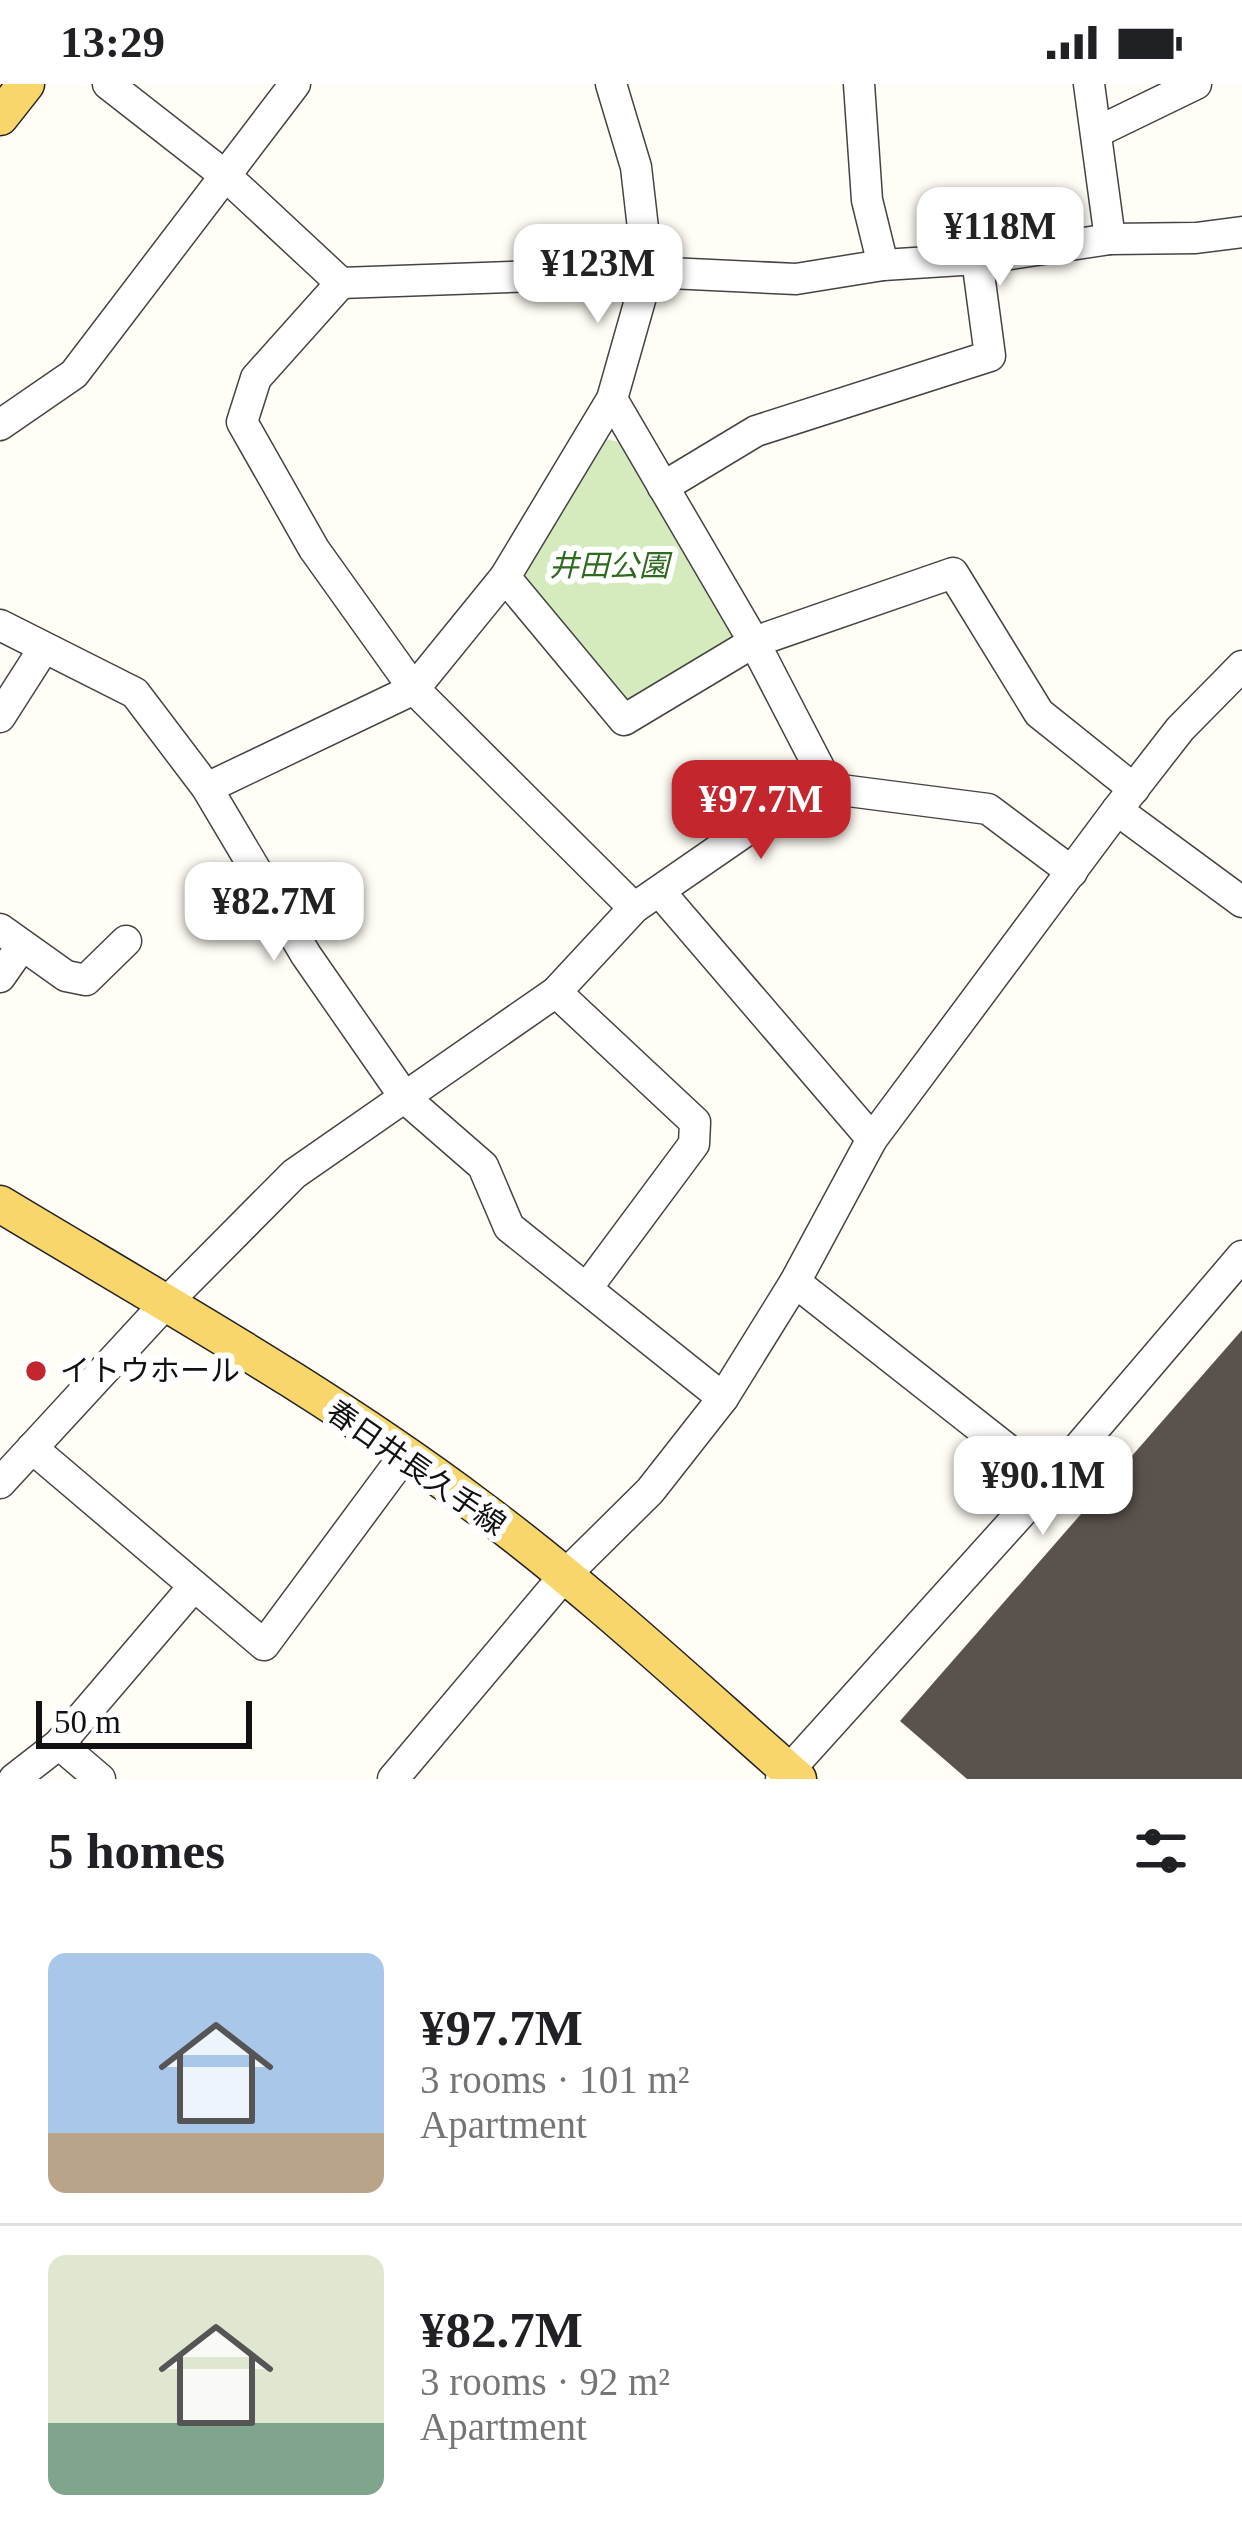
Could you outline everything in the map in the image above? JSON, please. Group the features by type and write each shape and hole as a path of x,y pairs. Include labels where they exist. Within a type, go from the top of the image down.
{"main road":[{"path":"0,117 26,84"},
{"name":"春日井長久手線","path":"0,1204 165,1304 476,1505 565,1575 789,1776"}],"street":[{"path":"108,84 227,177 341,283 648,272 796,279 883,265 977,259 1110,238 1196,238 1242,232"},
{"path":"0,424 74,374 295,84"},
{"path":"207,788 414,689 505,577 612,399 648,272 636,167 611,84"},
{"path":"859,84 867,200 883,265"},
{"path":"1089,84 1110,238"},
{"path":"1097,132 1196,84"},
{"path":"663,487 756,431 989,356 977,259"},
{"path":"341,283 256,378 242,422 314,549 414,689 647,900 872,1139"},
{"path":"612,399 754,643 824,777 841,790 988,809 1072,872"},
{"path":"505,577 624,720 754,643 953,573 1040,713 1126,799 1242,902"},
{"path":"0,625 135,693 207,788 307,955 406,1099 483,1166 509,1227 723,1399"},
{"path":"0,717 44,648"},
{"path":"393,1779 565,1575 650,1491 723,1399 795,1282 872,1139 1180,729 1242,666"},
{"path":"0,1483 165,1304 294,1174 556,992 647,900 824,777"},
{"path":"0,977 10,938 66,976 86,980 126,941"},
{"path":"556,992 695,1122 694,1144 587,1288"},
{"path":"789,1776 1242,1256"},
{"path":"795,1282 1049,1482"},
{"path":"32,1448 264,1645 404,1456"},
{"path":"14,1779 58,1744 194,1586"},
{"path":"58,1744 100,1779"}],"green space":[{"name":"井田公園","path":"601,438 624,443 737,640 627,706 519,573"}],"building":[{"path":"1242,1330 1242,1779 967,1779 900,1721"}],"place":[{"name":"イトウホール","path":"36,1371"}]}
